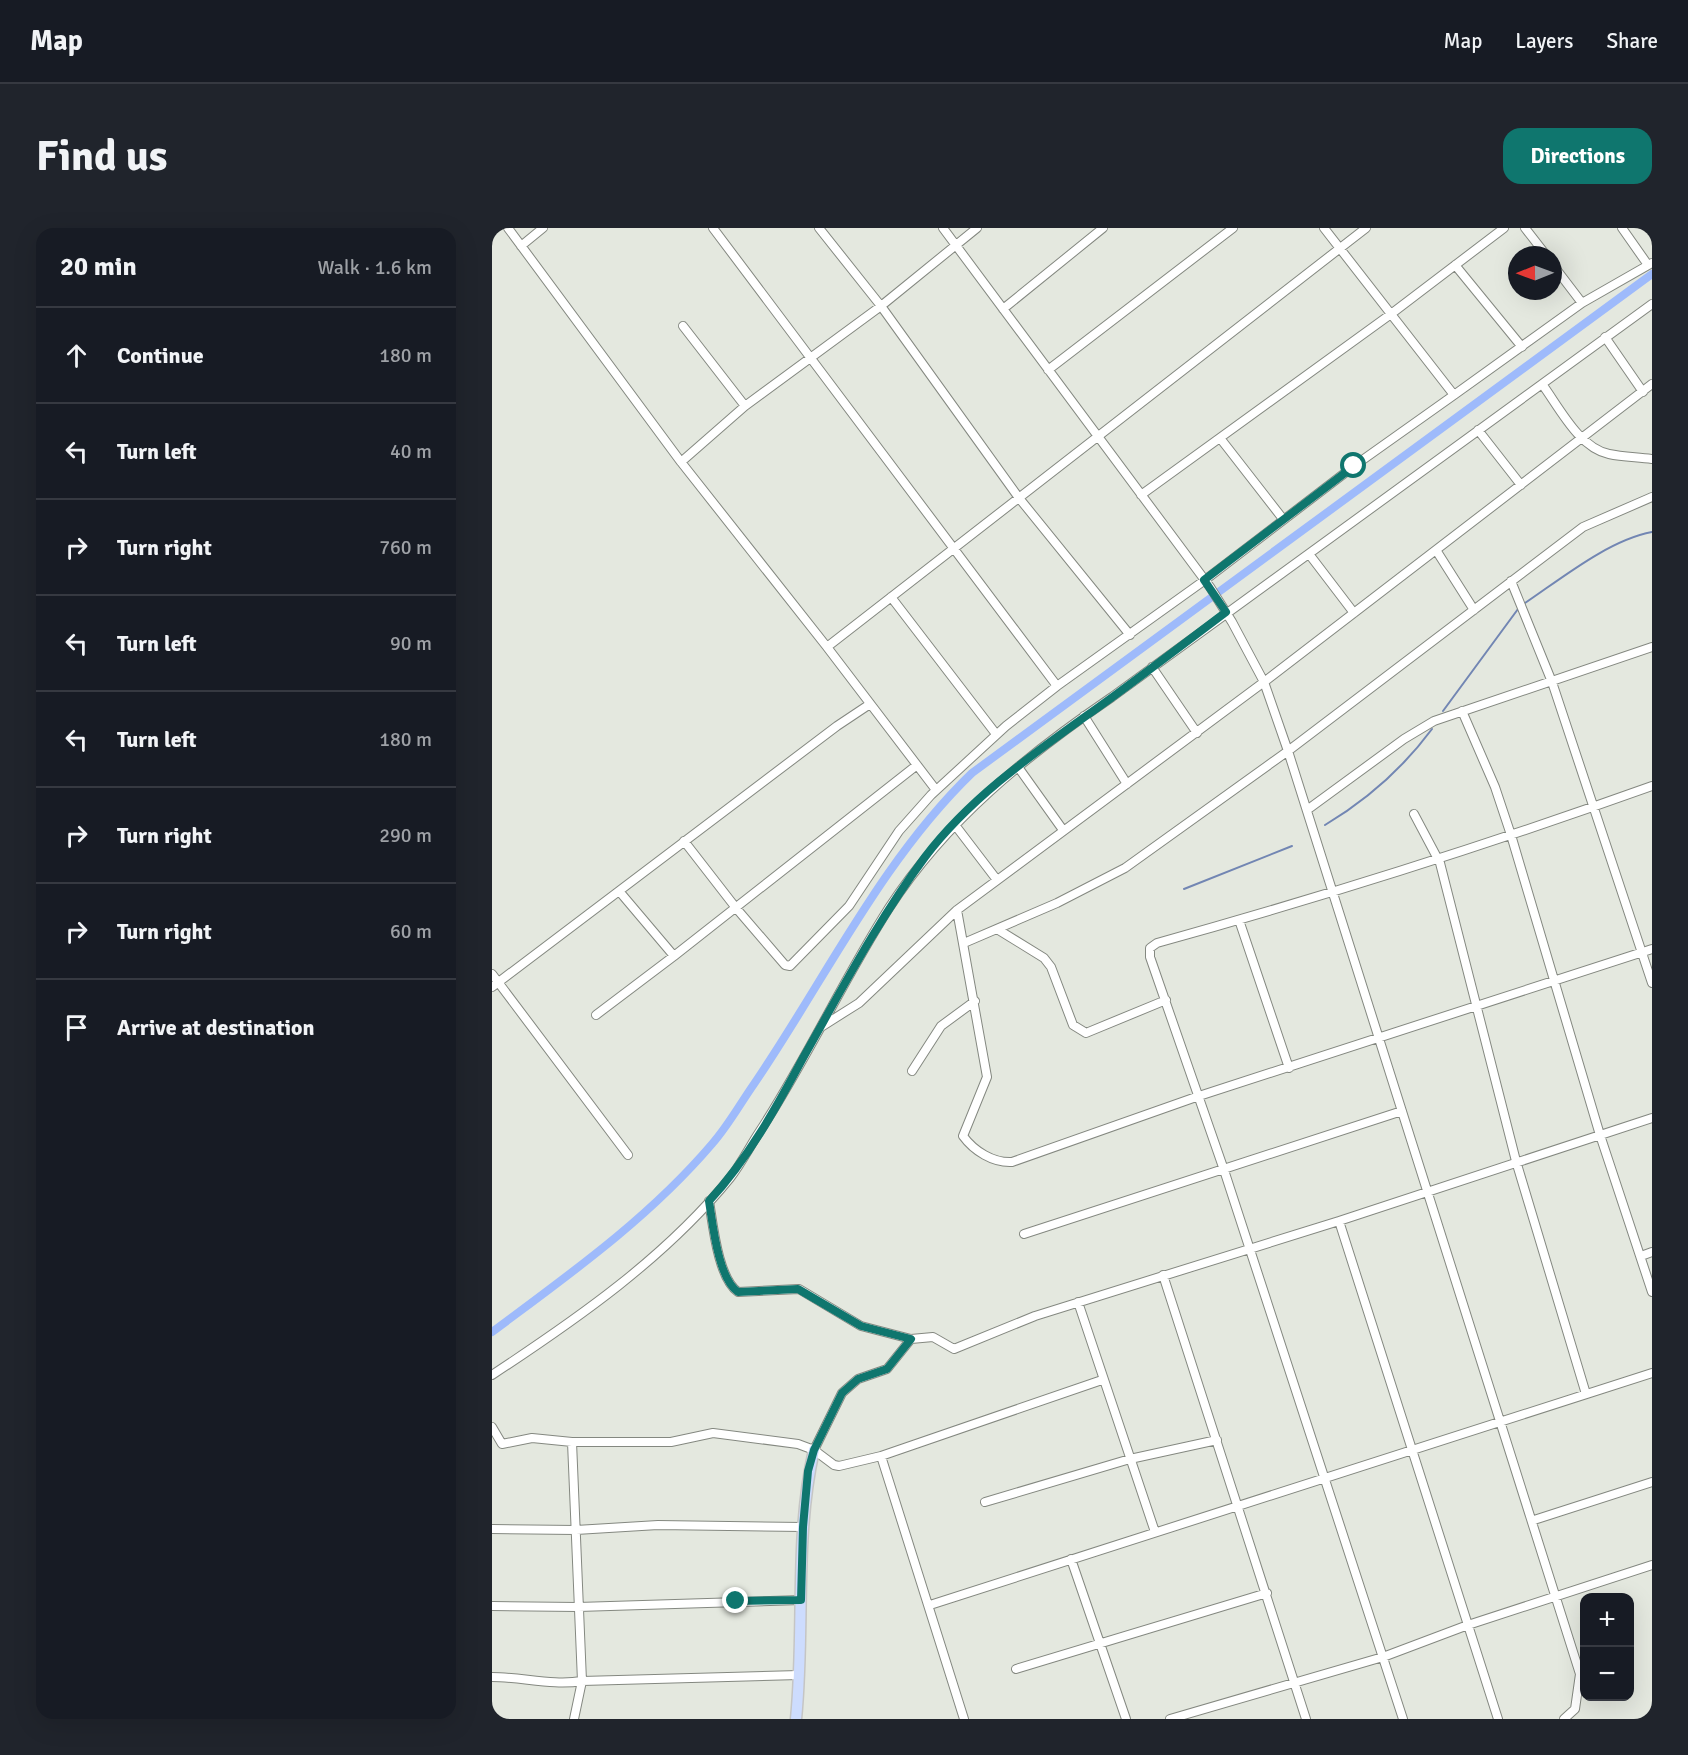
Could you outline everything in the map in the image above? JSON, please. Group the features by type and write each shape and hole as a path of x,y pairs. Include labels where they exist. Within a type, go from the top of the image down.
{"main road":[{"path":"798,1716 803,1527 808,1471 814,1450"}],"street":[{"path":"508,228 681,462 827,646 936,790"},
{"path":"521,246 543,228"},
{"path":"713,228 1057,686"},
{"path":"819,228 881,306 1019,498 1130,635"},
{"path":"943,228 1224,608 1264,682 1333,890 1427,1192 1534,1520 1554,1598 1580,1674 1575,1709 1564,1719"},
{"path":"681,462 745,406 881,306 977,228"},
{"path":"1003,309 1103,228"},
{"path":"1048,370 1233,228"},
{"path":"1324,228 1454,395"},
{"path":"827,646 1099,438 1366,228"},
{"path":"1141,495 1391,314 1504,228"},
{"path":"1525,228 1539,246"},
{"path":"684,841 736,908 785,965 790,966 849,906 899,831 936,790 996,734 1057,686 1207,584 1283,519 1522,346 1582,303 1650,264 1622,228"},
{"path":"1455,265 1522,346"},
{"path":"1562,277 1582,303"},
{"path":"492,1375 584,1312 654,1256 730,1177 777,1105 889,908 927,854 955,825 1050,740 1152,667 1224,608 1308,554 1652,304"},
{"path":"683,326 745,406"},
{"path":"1605,337 1643,392"},
{"path":"1542,384 1582,439 1593,448 1608,454 1652,459"},
{"path":"821,1027 859,1003 957,910 1197,733 1652,384"},
{"path":"1478,430 1521,485"},
{"path":"1220,438 1283,519"},
{"path":"964,943 1057,903 1125,868 1288,751 1583,527 1652,496"},
{"path":"1436,550 1474,610"},
{"path":"1308,554 1354,613"},
{"path":"1511,581 1552,682 1652,983"},
{"path":"891,597 996,734"},
{"path":"1307,810 1404,739 1434,721 1651,650"},
{"path":"1152,667 1197,733"},
{"path":"495,985 684,841 870,704"},
{"path":"1462,711 1494,787 1511,835 1600,1134 1652,1292"},
{"path":"1084,716 1126,784"},
{"path":"596,1015 917,765"},
{"path":"1018,767 1063,830"},
{"path":"1403,1719 1224,1170 1150,957 1150,948 1157,943 1239,920 1511,835 1652,786"},
{"path":"1414,814 1438,857 1516,1161 1586,1394"},
{"path":"955,825 997,880"},
{"path":"619,891 674,956"},
{"path":"957,910 987,1077 963,1136 969,1144 992,1159 1012,1162 1199,1096 1652,949"},
{"path":"1239,920 1289,1068"},
{"path":"997,929 1044,958 1051,967 1073,1025 1078,1030 1086,1033 1166,1000"},
{"path":"492,974 495,985 628,1155"},
{"path":"912,1071 941,1026 975,1001"},
{"path":"1024,1234 1402,1111"},
{"path":"709,1201 721,1263 728,1282 738,1292 798,1289 861,1326 911,1339 933,1337 954,1348 1035,1316 1339,1221 1652,1118"},
{"path":"1339,1221 1498,1719"},
{"path":"1641,1256 1652,1252"},
{"path":"1163,1275 1306,1719"},
{"path":"1078,1302 1102,1380 1155,1532"},
{"path":"814,1450 842,1393 858,1379 887,1369 911,1339"},
{"path":"930,1605 1238,1504 1652,1373"},
{"path":"492,1427 502,1443 532,1438 572,1442 671,1442 712,1433 789,1442 814,1450 834,1465 839,1466 881,1456 1102,1380"},
{"path":"986,1502 1130,1459 1217,1440"},
{"path":"572,1442 582,1681 574,1719"},
{"path":"881,1456 930,1605 964,1719"},
{"path":"1534,1520 1652,1482"},
{"path":"492,1529 576,1530 658,1525 803,1527"},
{"path":"1071,1559 1126,1719"},
{"path":"1170,1719 1293,1681 1383,1657 1468,1625 1652,1565"},
{"path":"1016,1669 1267,1593"},
{"path":"492,1606 801,1600"},
{"path":"492,1677 523,1677 563,1684 582,1681 798,1675"}],"waterway":[{"path":"492,1332 579,1267 635,1221 688,1171 712,1144 780,1044 882,883 939,807 972,773 1652,274"},
{"path":"1525,603 1603,551 1636,536 1652,532"},
{"path":"1443,711 1518,609"},
{"path":"1325,825 1355,805 1383,782 1409,757 1432,729"},
{"path":"1184,889 1292,846"}],"route":[{"path":"736,1601 801,1600 803,1527 808,1471 814,1450 820,1442 842,1393 858,1379 887,1369 911,1339 861,1326 798,1289 738,1292 733,1289 721,1263 709,1201 730,1177 777,1105 889,908 927,854 976,803 1050,740 1113,697 1226,612 1204,580 1354,466"}]}
